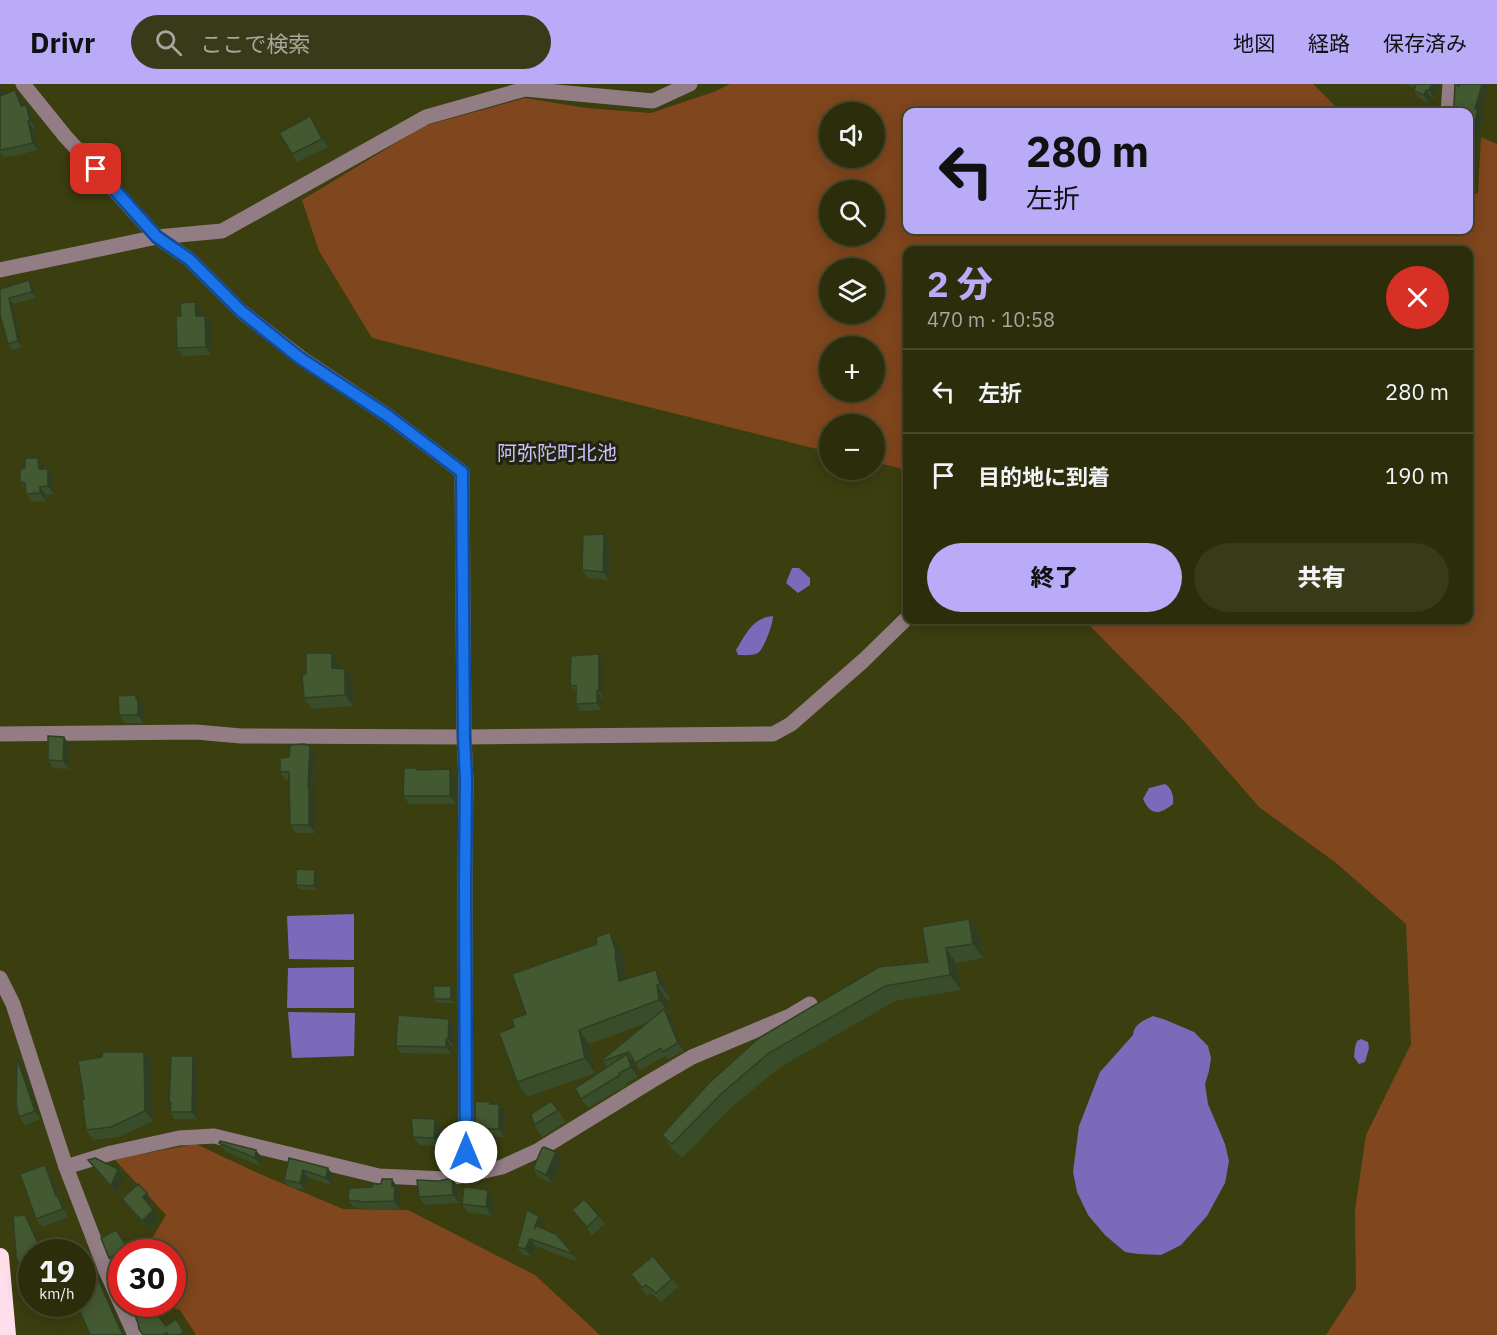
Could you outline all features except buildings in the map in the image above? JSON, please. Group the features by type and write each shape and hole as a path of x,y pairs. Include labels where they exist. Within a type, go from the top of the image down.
{"highway":[{"path":"0,1257 7,1335"}],"street":[{"path":"23,84 65,136 157,237 189,259 241,311 300,358 388,416 462,472 466,780 466,1175"},
{"path":"0,270 157,237 222,231 426,117 524,87 653,101 690,84"},
{"path":"1448,108 1450,84"},
{"path":"0,734 196,732 241,736 464,737 773,734 791,724 864,660 903,622"},
{"path":"0,978 13,1004 66,1167 106,1271 135,1335"},
{"path":"66,1167 111,1153 179,1138 214,1136 379,1176 445,1179 466,1175 502,1167 539,1150 692,1057 790,1016 810,1004"}],"shaded area":[{"path":"730,84 1313,84 1337,108 903,108 903,234 1473,234 1473,195 1478,193 1481,137 1497,144 1497,1335 1326,1335 1356,1289 1355,1210 1366,1135 1411,1044 1406,924 1335,862 1259,807 1185,722 1088,624 1473,624 1473,246 903,246 903,469 885,464 885,414 819,414 819,450 372,338 319,251 302,200 424,126 525,98 586,108 651,113"},
{"path":"792,568 799,568 810,578 810,585 798,593 786,583"},
{"path":"773,616 768,636 760,651 754,655 738,655 736,650 750,628 760,620"},
{"path":"1165,784 1172,793 1173,804 1159,812 1152,811 1143,799 1149,788"},
{"path":"354,914 354,960 289,959 287,916"},
{"path":"354,967 354,1008 287,1008 288,968"},
{"path":"288,1012 355,1013 354,1056 292,1058"},
{"path":"1153,1016 1194,1032 1208,1046 1211,1058 1205,1084 1208,1104 1225,1144 1229,1161 1225,1183 1207,1216 1181,1245 1161,1255 1125,1252 1105,1235 1088,1215 1077,1192 1073,1172 1079,1126 1100,1072 1133,1035 1137,1025"},
{"path":"1361,1039 1368,1042 1369,1048 1365,1062 1359,1064 1354,1057 1357,1041"},
{"path":"196,1144 343,1209 408,1210 535,1275 600,1335 196,1335 184,1317 186,1239 152,1239 166,1215 114,1159"}],"district":[{"name":"阿弥陀町北池","path":"557,452"}],"route":[{"path":"96,169 157,237 189,259 241,311 300,358 388,416 462,472 466,780 466,1152"}]}
